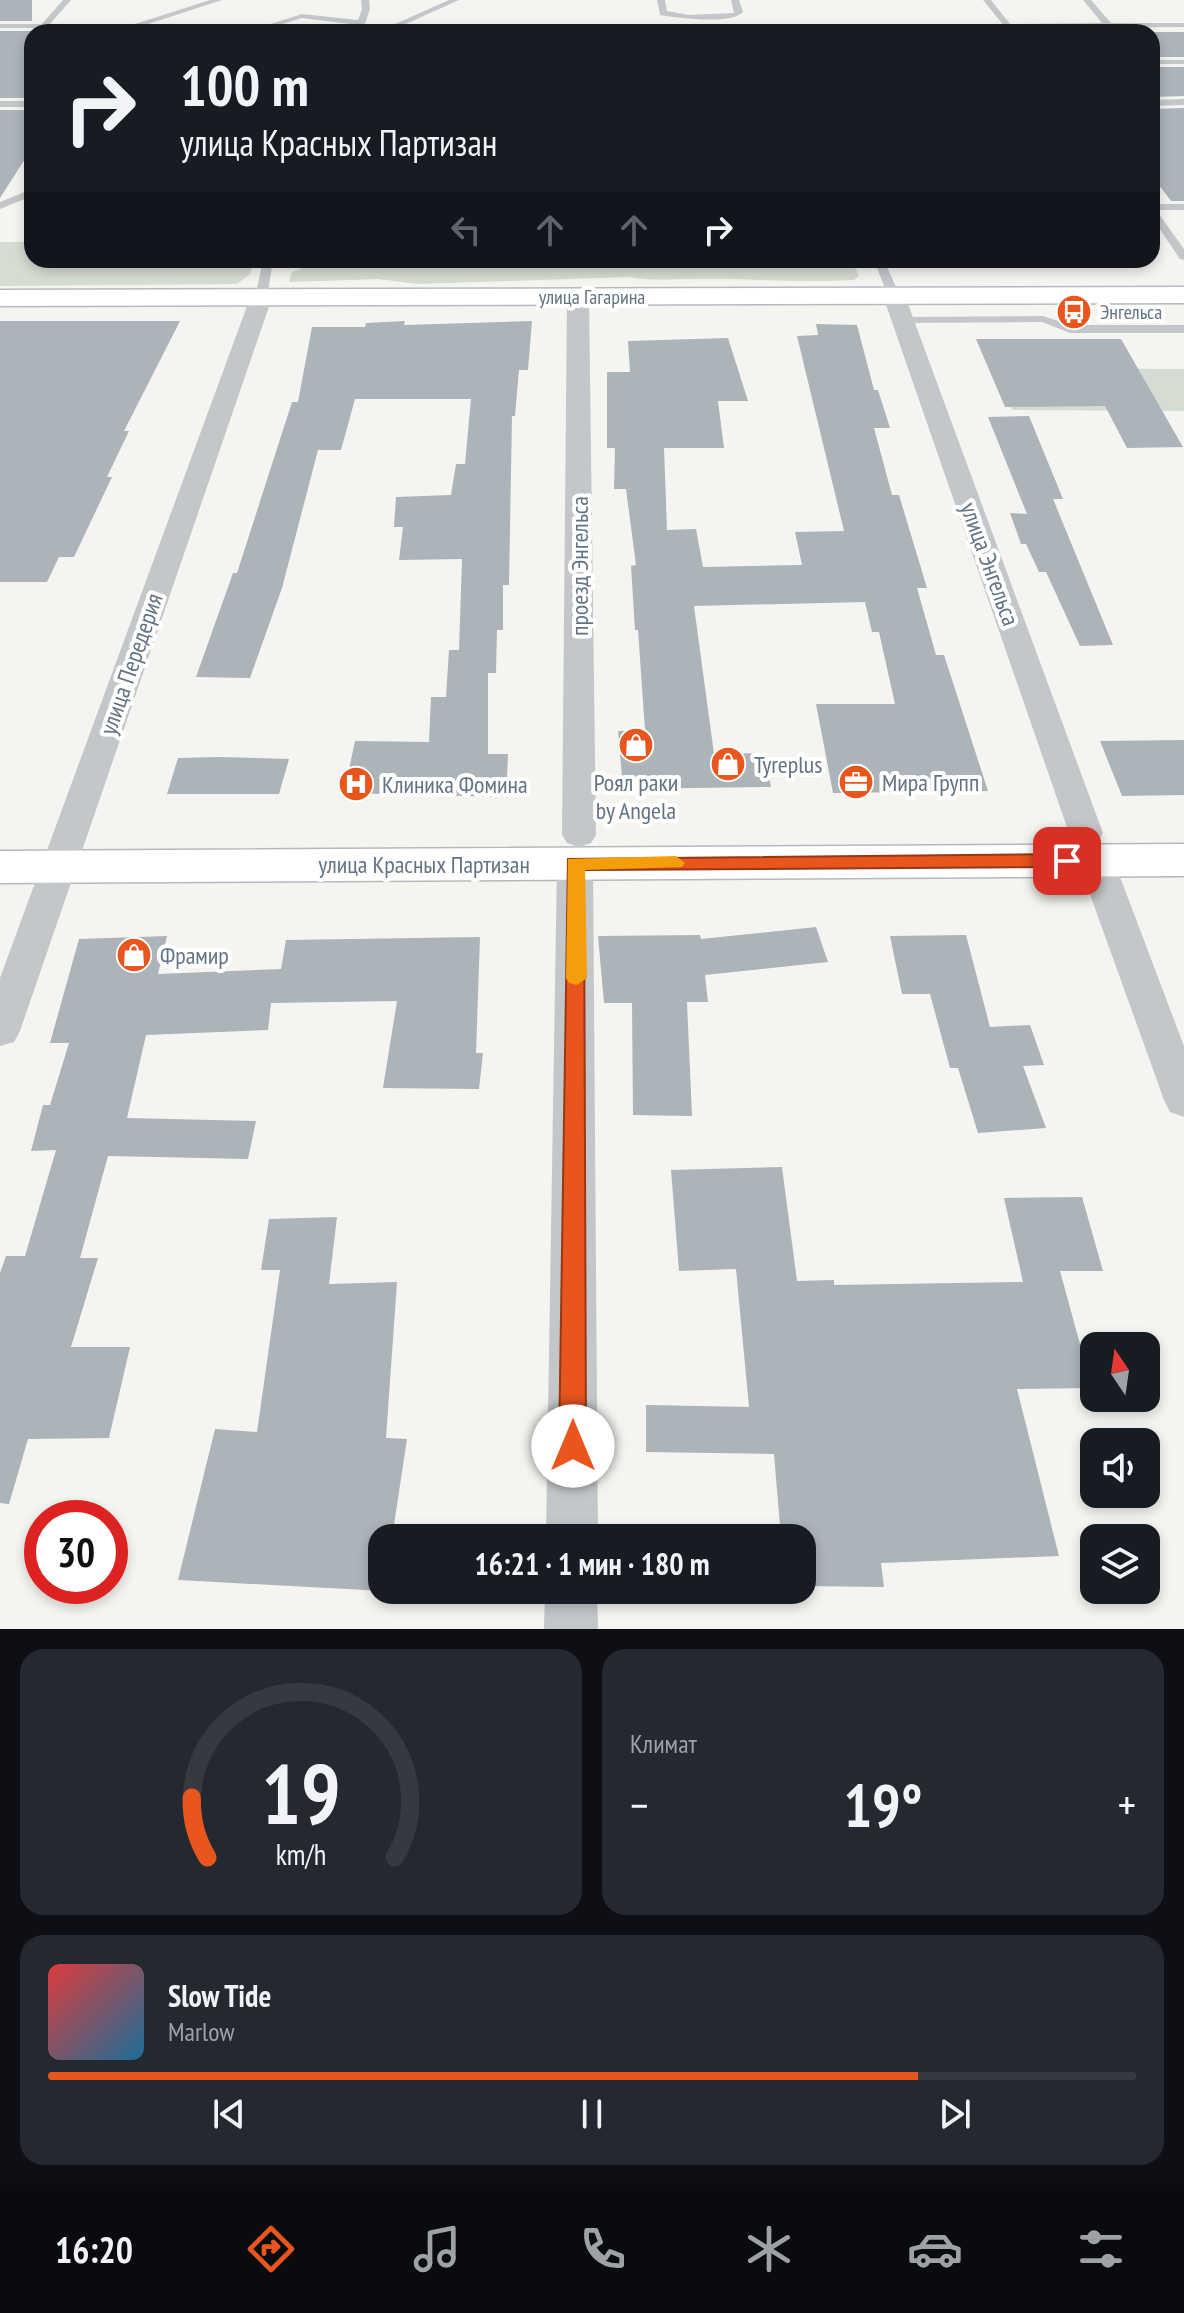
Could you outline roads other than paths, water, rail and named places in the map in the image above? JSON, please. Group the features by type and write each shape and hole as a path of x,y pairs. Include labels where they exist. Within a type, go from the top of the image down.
{"main road":[{"name":"улица Гагарина","path":"0,298 578,297 898,308 1184,295"},
{"name":"улица Красных Партизан","path":"1091,847 1184,832"},
{"name":"улица Красных Партизан","path":"0,837 65,852"},
{"name":"улица Красных Партизан","path":"0,867 65,852 1091,847 1184,860"}],"street":[{"name":"проезд Энгельса","path":"572,1524 578,297"},
{"name":"улица Передерия","path":"0,1031 261,298"},
{"name":"улица Энгельса","path":"898,308 1184,1100"},
{"path":"571,1604 571,1629"}],"lane":[{"path":"46,24 67,0"},
{"path":"142,24 218,0"},
{"path":"276,24 302,16 361,23 365,0"},
{"path":"400,24 455,0"},
{"path":"661,0 663,13 700,17 736,15 739,12 735,0"},
{"path":"987,0 1007,24"},
{"path":"1087,0 1107,24"},
{"path":"1160,25 1184,25"},
{"path":"0,26 24,26"},
{"path":"1160,62 1184,62"},
{"path":"1160,103 1184,102"},
{"path":"0,104 24,104"},
{"path":"0,206 24,196"},
{"path":"1160,208 1184,207"},
{"path":"1160,222 1184,257"},
{"path":"1160,240 1171,240"},
{"path":"261,298 267,268"},
{"path":"882,268 898,308 1043,319 1070,329 1184,329"}],"place":[{"name":"Энгельса","path":"1074,312"},
{"name":"Роял раки by Angela","path":"636,745"},
{"name":"Tyreplus","path":"728,764"},
{"name":"Мира Групп","path":"856,782"},
{"name":"Клиника Фомина","path":"356,784"},
{"name":"Фрамир","path":"134,955"}]}
